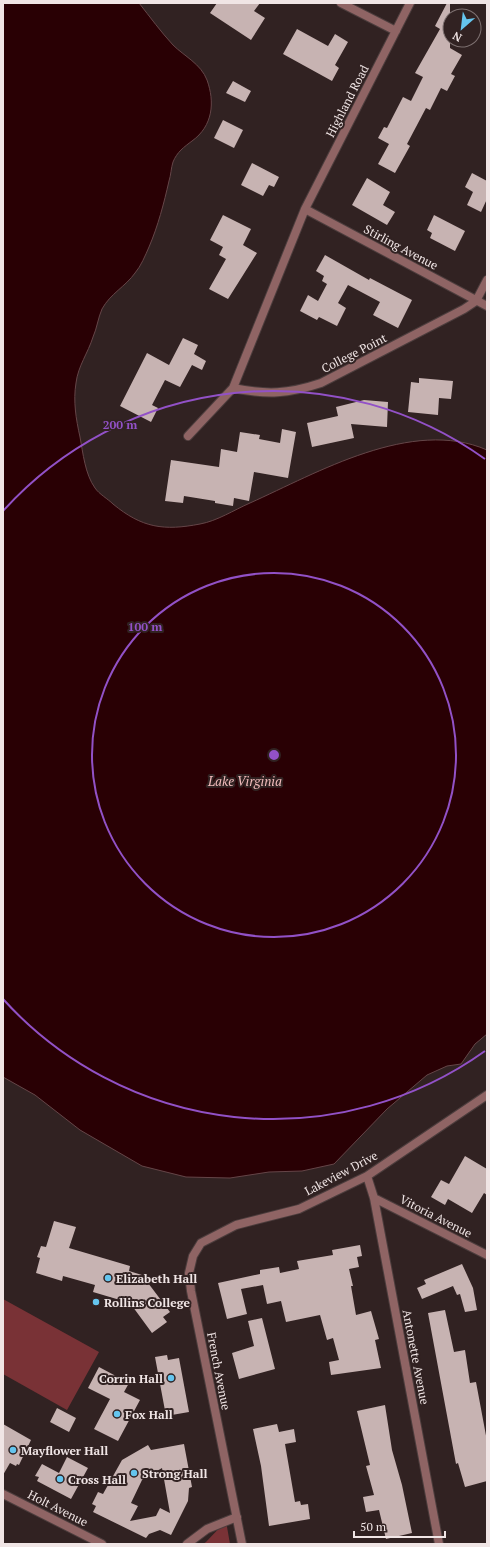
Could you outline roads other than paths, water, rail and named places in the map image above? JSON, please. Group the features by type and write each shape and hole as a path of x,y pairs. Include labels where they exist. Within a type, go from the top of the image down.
{"street":[{"path":"341,3 396,31"},
{"name":"Highland Road","path":"305,209 410,3"},
{"path":"188,436 233,388 305,209"},
{"name":"Stirling Avenue","path":"305,209 487,306"},
{"path":"476,301 487,280"},
{"name":"College Point","path":"233,388 274,394 297,391 321,383 464,310 476,301"},
{"name":"Lakeview Drive","path":"236,1225 299,1209 366,1176 487,1095"},
{"name":"Antonette Avenue","path":"366,1176 374,1198 439,1544"},
{"name":"Vitoria Avenue","path":"374,1198 487,1255"},
{"name":"French Avenue","path":"236,1225 201,1243 193,1256 189,1273 191,1291 242,1544"},
{"name":"Holt Avenue","path":"3,1494 102,1544"},
{"path":"187,1544 207,1529 237,1517"}],"water":[{"name":"Lake Virginia","path":"3,3 139,3 173,45 201,69 210,88 211,105 208,121 199,135 181,150 175,158 172,164 170,179 160,214 146,254 131,278 109,299 102,309 89,349 77,377 75,390 75,410 83,456 89,476 95,488 99,492 124,512 144,523 164,527 187,526 200,524 225,515 335,464 397,444 428,440 458,442 487,450 487,1034 475,1044 461,1064 447,1066 427,1075 387,1109 334,1164 302,1171 269,1172 230,1178 186,1177 142,1166 80,1130 35,1095 3,1077"}],"place":[{"name":"Elizabeth Hall","path":"108,1278"},
{"name":"Rollins College","path":"96,1302"},
{"name":"Corrin Hall","path":"171,1378"},
{"name":"Fox Hall","path":"117,1414"},
{"name":"Mayflower Hall","path":"13,1450"},
{"name":"Strong Hall","path":"134,1473"},
{"name":"Cross Hall","path":"60,1479"}]}
